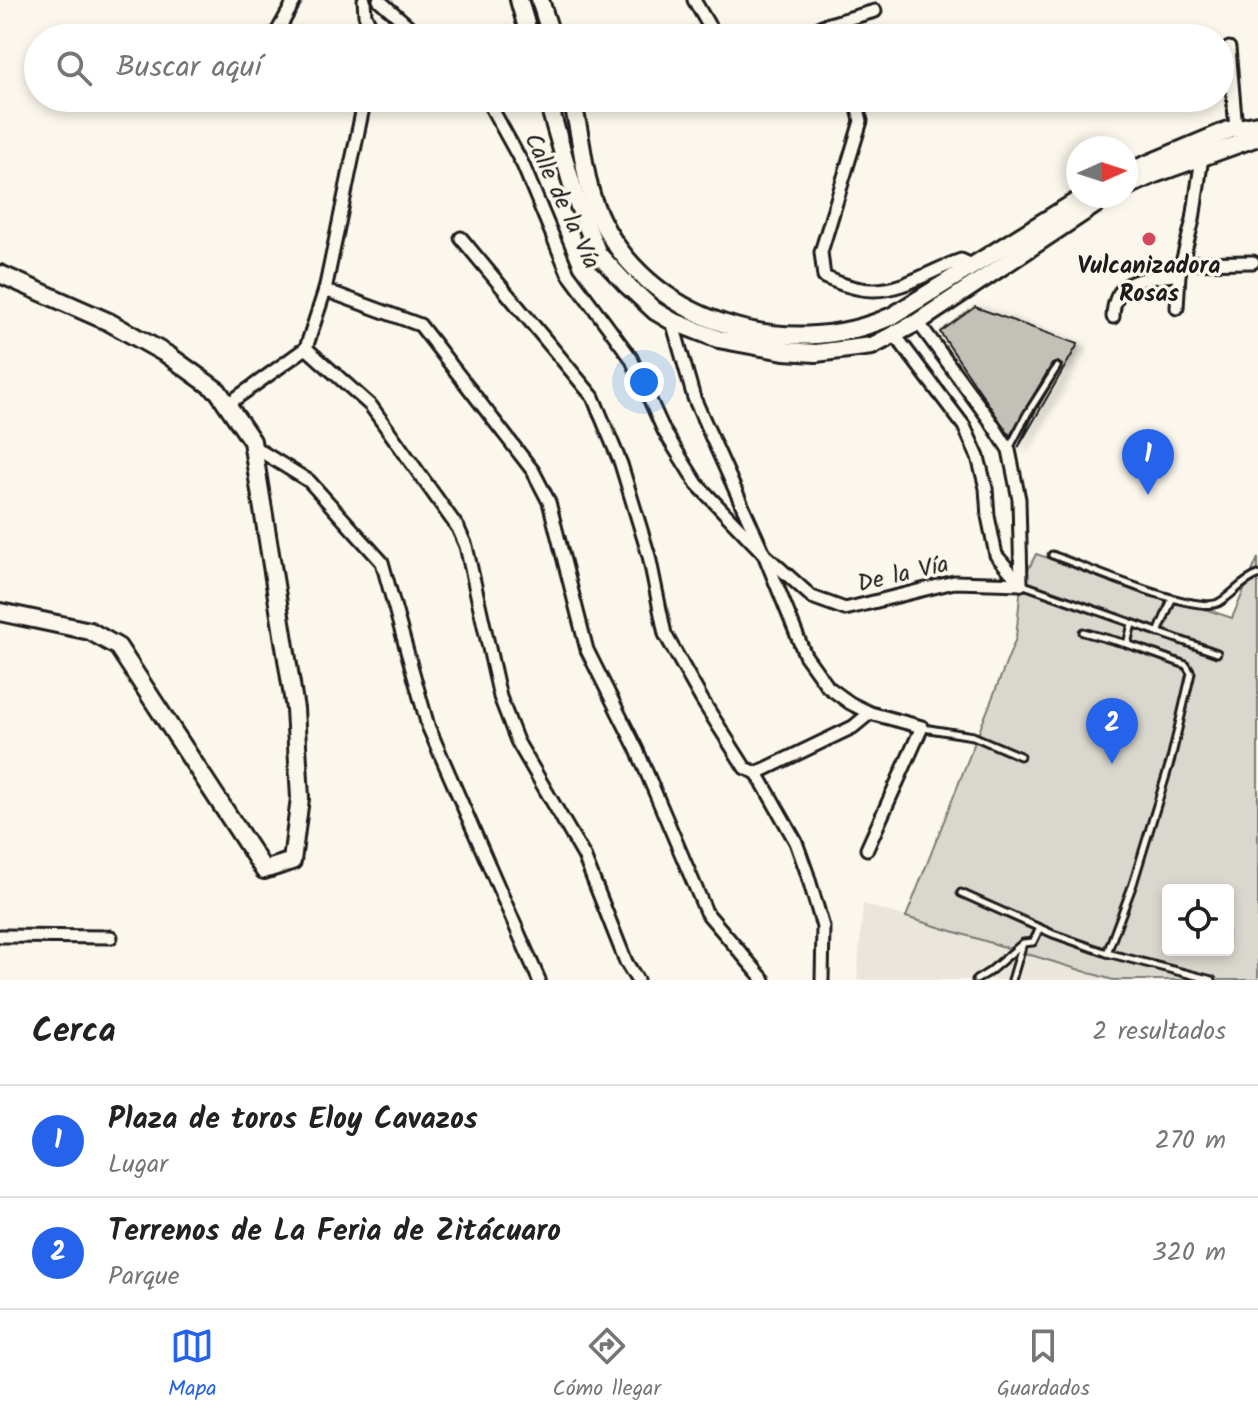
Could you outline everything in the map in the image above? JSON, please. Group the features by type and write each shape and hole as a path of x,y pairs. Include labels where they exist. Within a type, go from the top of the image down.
{"main road":[{"path":"519,0 526,24"},
{"path":"540,0 548,24"},
{"path":"551,112 576,199 598,254 627,285 655,311 672,321 718,339 784,351 816,353 872,346 918,322 1090,208"},
{"path":"574,112 596,209 619,252 648,283 717,323 750,333 842,334 869,327 892,316 1066,208"},
{"path":"1138,168 1236,129 1258,124"},
{"path":"1138,182 1258,137"},
{"path":"0,274 109,322 168,355 218,391 254,447 295,709 300,798 292,861 264,870 118,647 90,631 0,612"}],"street":[{"path":"282,24 295,0"},
{"path":"364,0 369,24"},
{"path":"379,0 406,24"},
{"path":"694,0 708,24"},
{"path":"829,24 875,11"},
{"path":"1234,106 1236,129"},
{"path":"228,404 306,348 325,290 362,112"},
{"name":"Calle de la Vía","path":"494,112 523,165 568,273 631,358 664,431 688,471 764,554"},
{"path":"859,112 861,121 821,252 824,277 861,289 890,289 961,260 974,266"},
{"path":"1177,308 1180,268 1193,220 1202,157"},
{"path":"461,238 593,397 625,477 649,556 665,634 702,700 745,768 757,773 796,842 823,927 822,980"},
{"path":"1113,317 1113,299 1120,289 1133,282 1180,268 1253,262"},
{"path":"325,290 420,325 533,471 549,502 587,650 637,750 706,912 764,980"},
{"path":"672,321 694,398 764,554 805,655 828,687 870,713 922,727 867,849"},
{"path":"918,322 1009,450 1019,499 1021,584"},
{"path":"895,335 964,426 978,457 986,488 996,555 1021,584"},
{"path":"306,348 371,406 458,528 466,546 500,697 517,741 584,856 626,962 637,980"},
{"path":"254,447 309,481 382,562 428,726 539,980"},
{"name":"De la Vía","path":"764,554 812,597 845,609 954,582 1021,584"},
{"path":"757,773 853,727 870,713"},
{"path":"0,936 111,937"}],"lane":[{"path":"1009,450 1057,367"},
{"path":"1052,555 1172,599 1217,603 1245,580 1258,575"},
{"path":"1021,584 1217,653"},
{"path":"1158,633 1172,599"},
{"path":"1127,644 1132,624"},
{"path":"1083,632 1186,665 1191,679 1171,759 1133,884 1107,953"},
{"path":"922,727 973,736 1020,756"},
{"path":"961,893 1107,953 1212,980"},
{"path":"976,980 1023,943 1033,942 1040,928"},
{"path":"1012,980 1023,943"}],"shaded area":[{"path":"1036,554 1232,618 1258,558 1258,980 1113,980 906,917 1016,638 1021,584"},
{"path":"863,904 1113,980 857,980"}],"building":[{"path":"975,307 1078,344 1018,448 1062,365 1058,362 1052,364 1010,436 940,332"}],"place":[{"name":"Vulcanizadora Rosas","path":"1149,239"},
{"name":"Plaza de toros Eloy Cavazos","path":"1148,495"},
{"name":"Terrenos de La Feria de Zitácuaro","path":"1112,764"}]}
